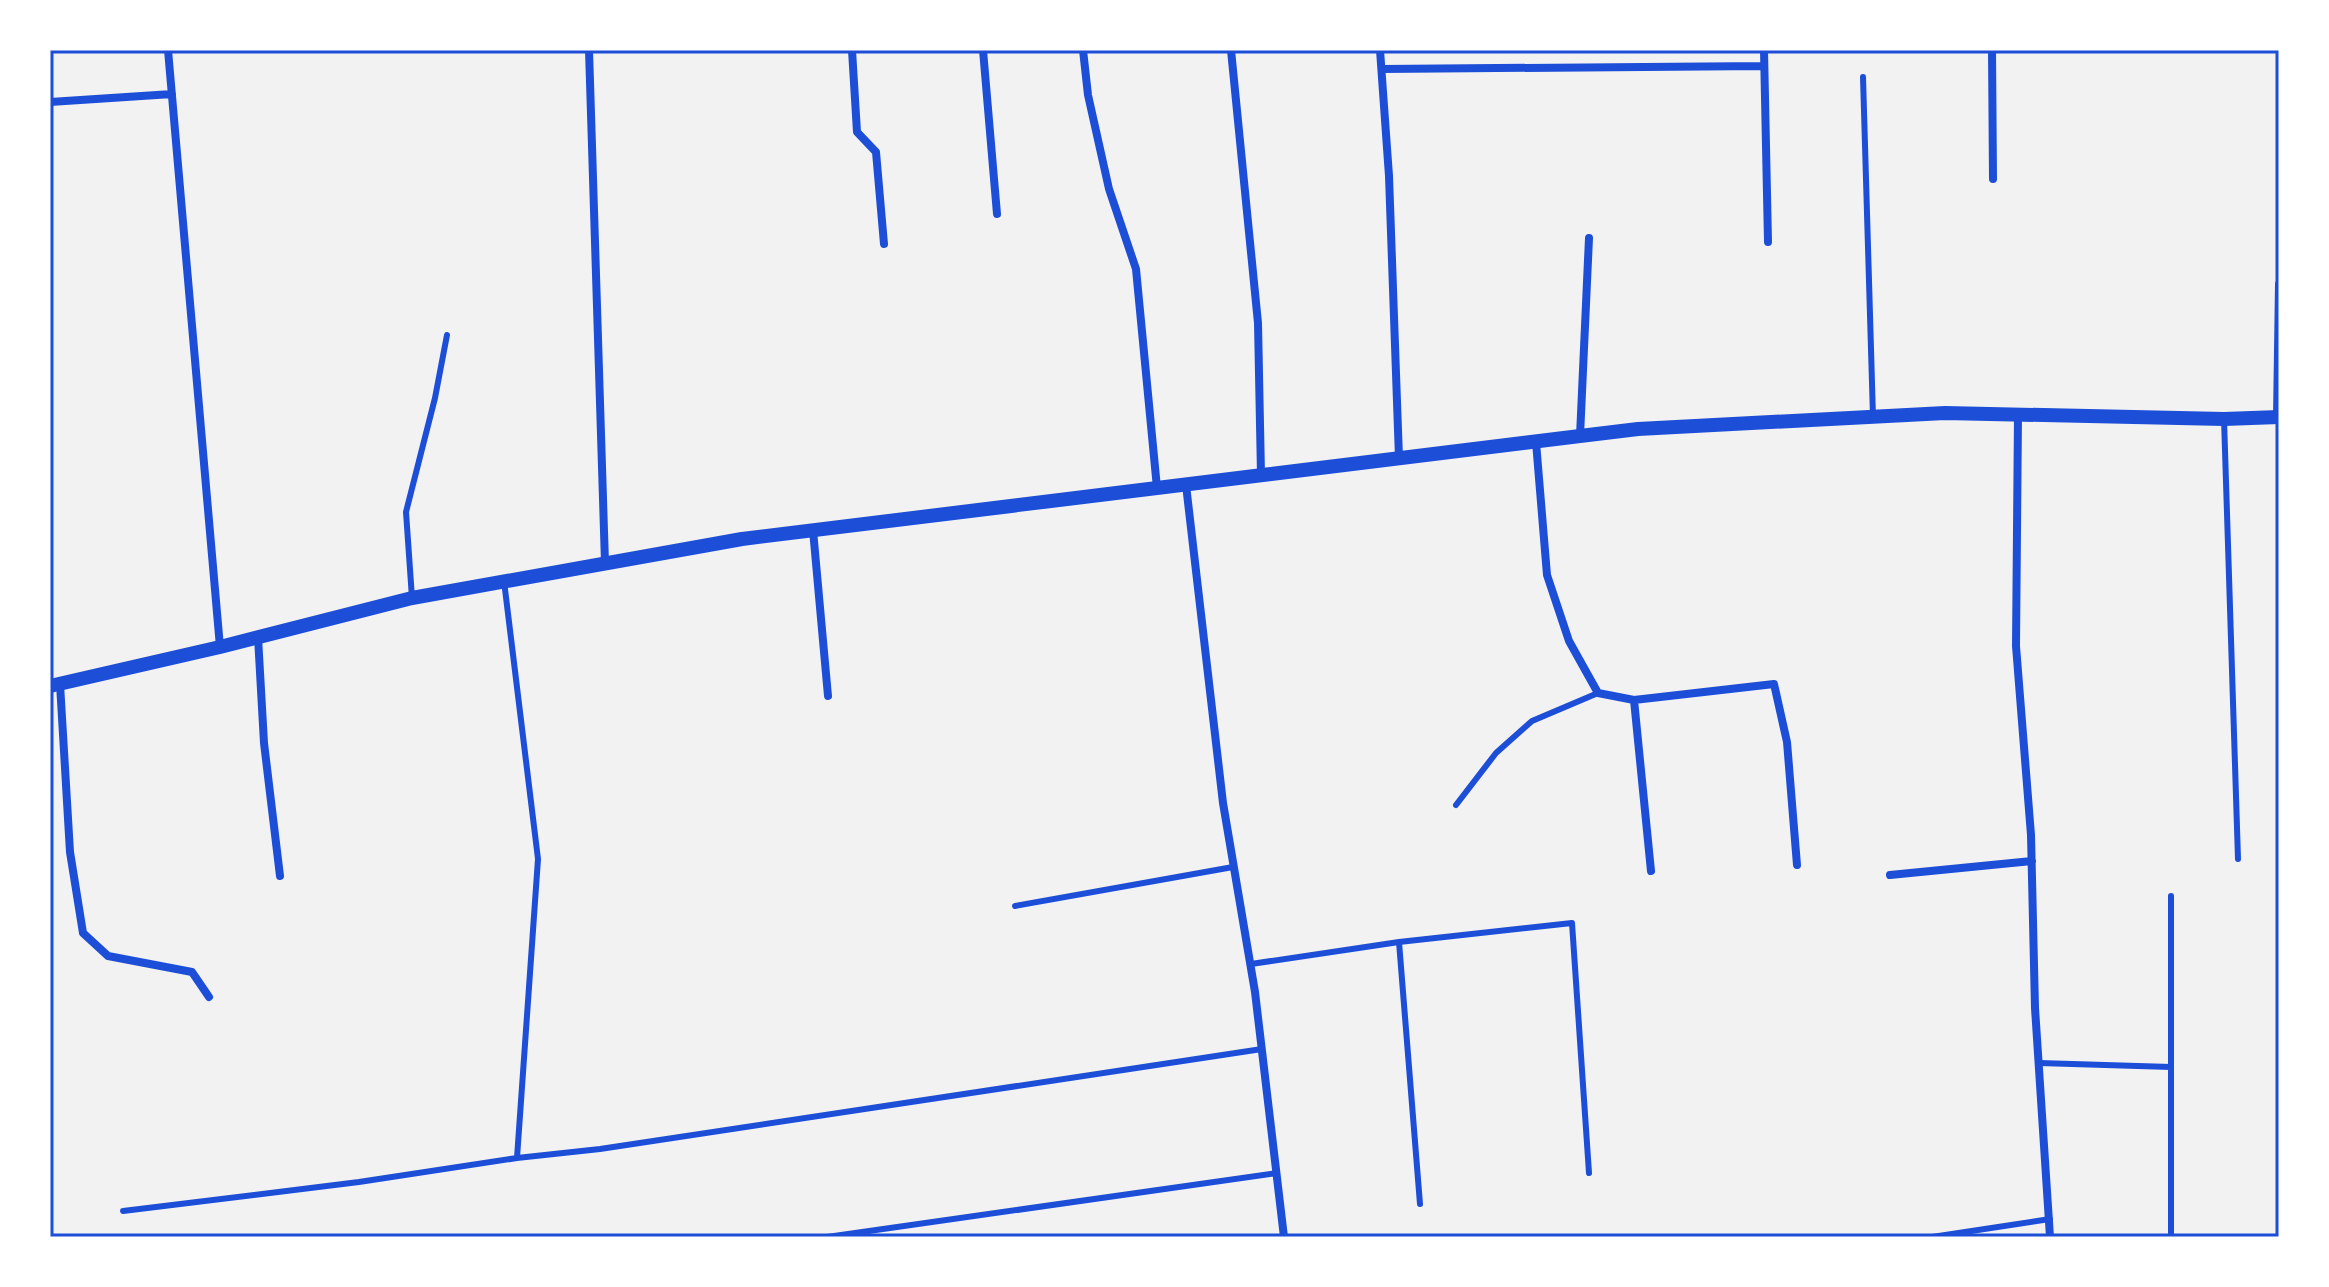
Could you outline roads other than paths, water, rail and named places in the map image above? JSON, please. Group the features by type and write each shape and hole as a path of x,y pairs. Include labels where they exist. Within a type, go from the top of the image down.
{"street":[{"path":"168,50 220,647"},
{"path":"589,50 605,563"},
{"path":"852,50 857,132 876,152 884,244"},
{"path":"983,50 997,214"},
{"path":"1083,50 1088,95 1109,189 1136,269 1157,488"},
{"path":"1231,50 1258,323 1261,475"},
{"path":"1380,50 1389,176 1399,458"},
{"path":"1764,50 1768,242"},
{"path":"1992,50 1993,179"},
{"path":"1382,69 1764,66"},
{"path":"50,102 172,94"},
{"path":"1580,436 1589,238"},
{"path":"209,997 192,972 108,956 83,933 70,852 55,685 412,598 742,539 1638,429 1945,413 2224,419 2278,417 2279,284"},
{"path":"2018,414 2016,646 2032,861 2035,1008 2050,1237"},
{"path":"1536,442 1547,575 1569,641 1598,693 1634,700 1774,684 1787,742 1797,865"},
{"path":"1186,485 1223,803 1251,964 1284,1237"},
{"path":"813,530 828,696"},
{"path":"258,637 264,743 280,876"},
{"path":"1634,700 1651,871"},
{"path":"1890,875 2032,861"}],"lane":[{"path":"1863,77 1873,417"},
{"path":"412,598 406,512 435,398 447,335"},
{"path":"2224,419 2238,859"},
{"path":"504,581 538,859 517,1158"},
{"path":"1456,805 1496,753 1532,721 1598,693"},
{"path":"1015,906 1233,867"},
{"path":"2171,896 2171,1237"},
{"path":"1251,964 1399,942 1572,923 1589,1173"},
{"path":"1399,942 1420,1204"},
{"path":"123,1211 600,1149 1262,1049"},
{"path":"2039,1063 2171,1067"},
{"path":"827,1237 1277,1173"},
{"path":"1932,1237 2050,1219"}]}
